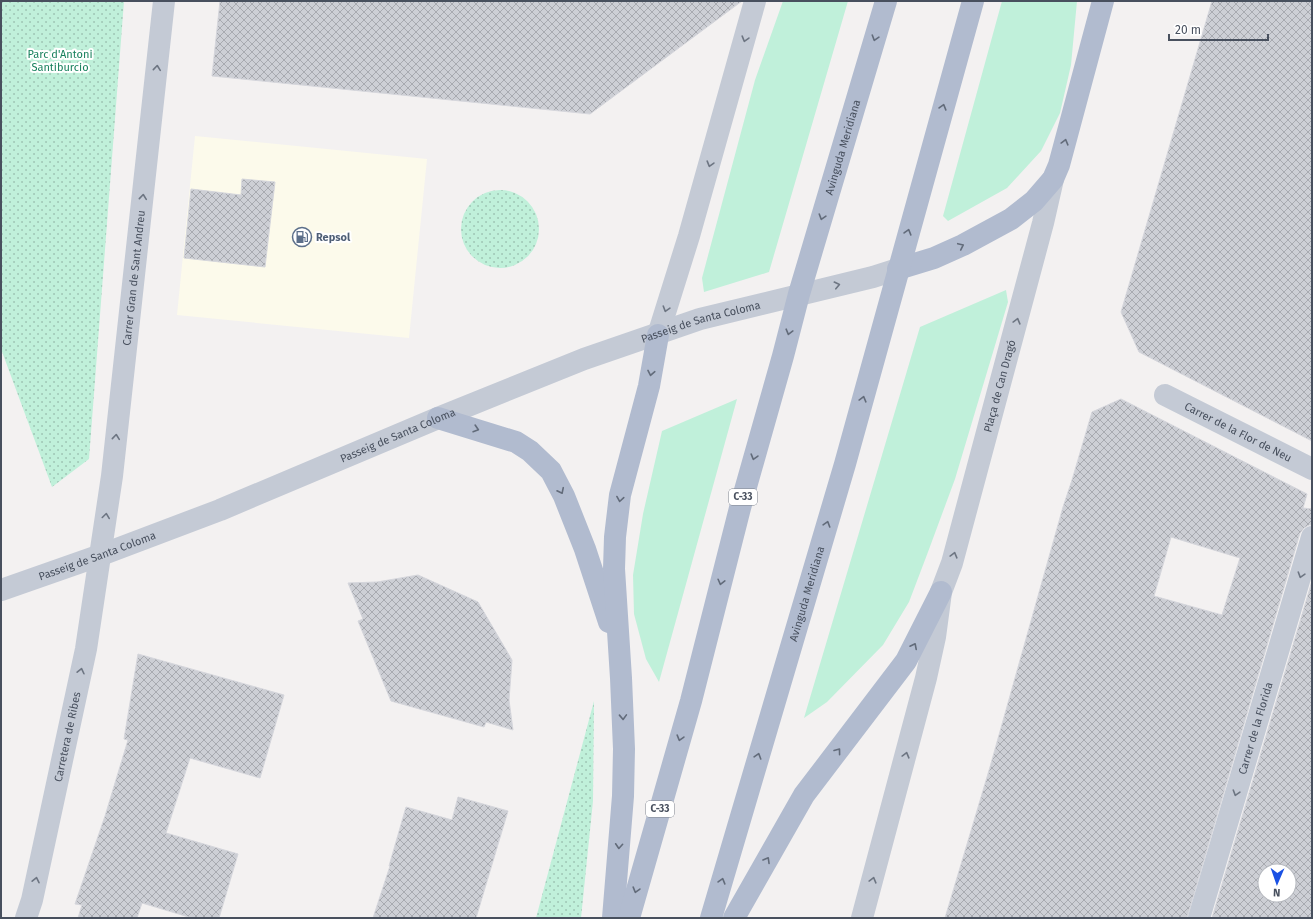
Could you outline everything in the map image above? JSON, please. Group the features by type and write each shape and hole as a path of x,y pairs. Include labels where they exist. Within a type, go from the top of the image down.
{"main road":[{"name":"Avinguda Meridiana","path":"628,918 691,701 740,508 799,294 886,1"},
{"name":"Avinguda Meridiana","path":"711,918 845,464 973,1"},
{"path":"1087,1 1088,56"},
{"name":"Plaça de Can Dragó","path":"898,269 949,252 1000,225 1034,201 1053,179 1059,165 1103,1"},
{"path":"613,918 623,796 624,749 614,569 614,537 620,495 649,386 658,335"},
{"path":"438,418 516,442 530,451 551,471 564,496 585,549 608,617 621,678"},
{"path":"734,918 804,795 906,661 941,592"}],"street":[{"name":"Carrer Gran de Sant Andreu","path":"101,555 112,476 164,1"},
{"path":"658,335 689,236 755,1"},
{"name":"Plaça de Can Dragó","path":"941,592 954,555 1043,223 1053,179"},
{"path":"799,294 873,277 898,269"},
{"name":"Passeig de Santa Coloma","path":"1,590 101,555 220,510 438,418 573,364 700,319 799,294"},
{"name":"Carrer de la Flor de Neu","path":"1165,395 1312,468"},
{"name":"Carrer de la Florida","path":"1199,918 1312,537"},
{"name":"Carretera de Ribes","path":"26,918 32,900 86,649 101,555"},
{"path":"862,918 926,678 935,637 941,592"}],"shaded area":[{"name":"Repsol","path":"195,136 427,159 409,338 177,315"}],"green space":[{"name":"Parc d'Antoni Santiburcio","path":"1,1 124,1 89,459 52,487 1,349"},
{"path":"783,1 848,1 769,272 704,292 702,278 755,80"},
{"path":"1002,1 1077,1 1071,65 1060,113 1041,151 1007,188 948,221 943,216"},
{"path":"500,190 515,193 522,197 532,207 536,214 539,229 536,244 532,251 522,261 515,265 500,268 485,265 478,261 468,251 464,244 461,229 464,214 468,207 478,197 485,193"},
{"path":"1006,290 1008,302 955,479 909,602 883,645 827,702 804,718 920,327"},
{"path":"737,399 659,682 646,659 634,614 633,575 643,514 662,431"},
{"path":"594,701 593,801 581,918 536,918"}],"building":[{"path":"220,1 742,1 590,114 212,76"},
{"path":"1212,1 1312,1 1312,441 1139,352 1121,312"},
{"path":"242,179 275,182 265,267 184,258 191,189 241,195"},
{"path":"1121,399 1307,494 1303,508 1312,509 1312,525 1304,528 1300,533 1187,918 945,918 990,767 1063,507 1092,412","holes":["1171,537 1240,558 1222,615 1154,596"]},
{"path":"418,575 478,602 512,660 509,700 513,730 486,722 484,727 391,701 358,621 363,619 348,583 377,582"},
{"path":"1312,581 1312,918 1212,918"},
{"path":"138,654 284,695 260,778 190,758 166,833 238,854 219,918 192,918 142,903 137,918 78,918 82,905 75,904 105,816 128,740 124,739"},
{"path":"458,797 508,811 476,918 373,918 390,866 406,807 452,820"}],"place":[{"name":"Repsol","path":"302,237"}]}
